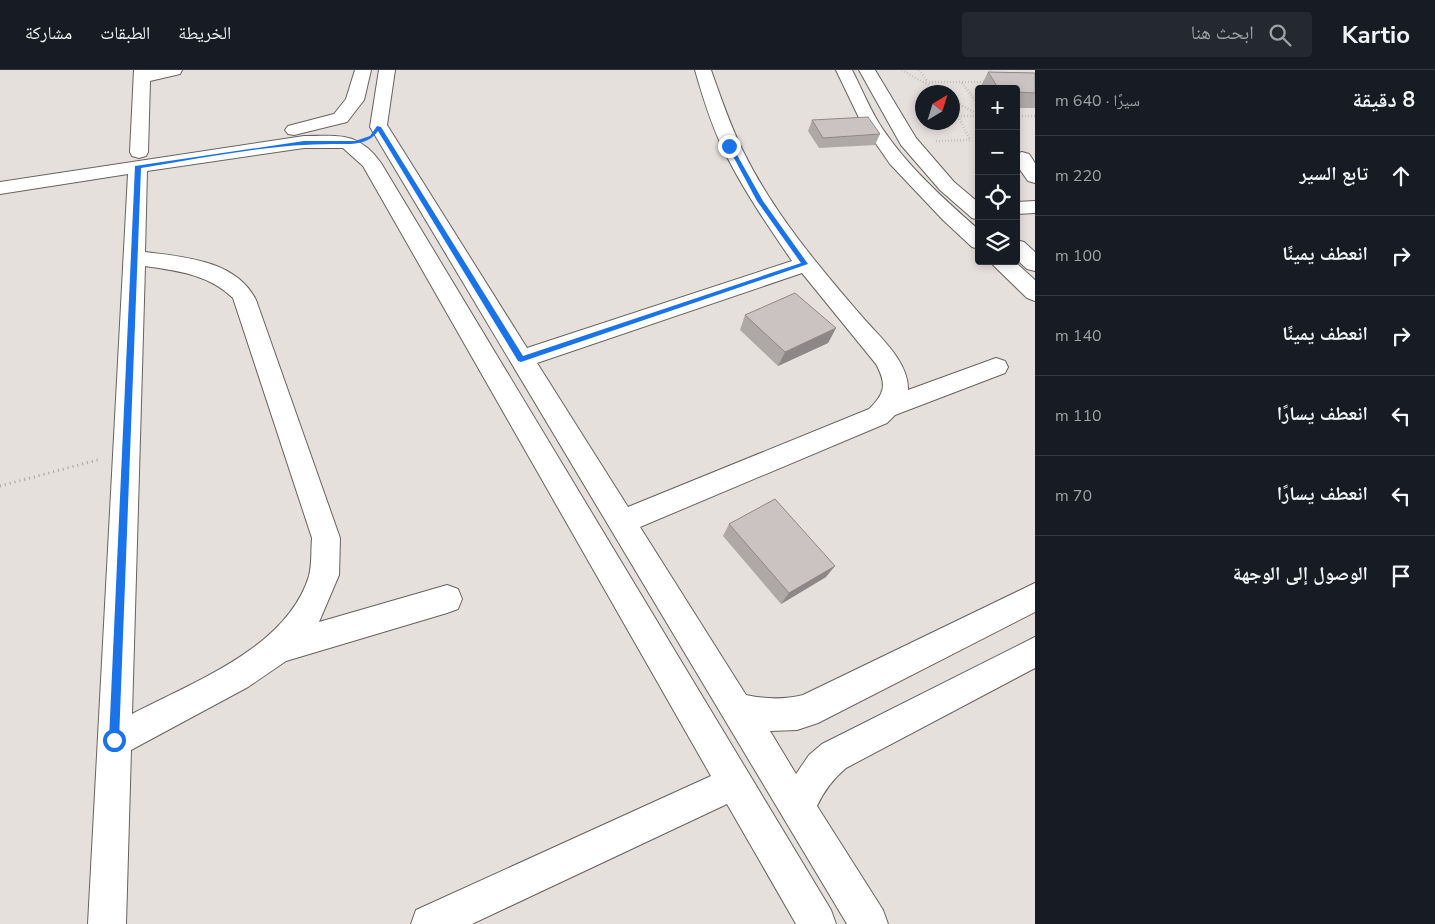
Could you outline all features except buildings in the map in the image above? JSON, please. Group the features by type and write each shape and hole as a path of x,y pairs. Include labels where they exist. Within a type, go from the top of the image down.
{"street":[{"path":"107,924 142,74 174,70"},
{"path":"342,130 355,100 363,70"},
{"path":"0,170 138,159 304,142 342,130 365,140 372,137 378,126 386,70"},
{"path":"703,70 710,98 729,146 760,201 805,264 892,370 896,383 895,396 889,407"},
{"path":"844,70 872,127 894,159 924,193 975,238"},
{"path":"867,70 908,141 947,186 975,209"},
{"path":"342,130 350,116 368,117 378,126 869,924"},
{"path":"342,130 371,163 817,924"},
{"path":"1022,158 1035,177"},
{"path":"0,188 138,159"},
{"path":"1020,208 1035,207"},
{"path":"1020,251 1035,264"},
{"path":"114,740 237,676 278,648 308,613 324,575 326,538 250,309 241,293 226,280 208,270 134,257"},
{"path":"521,359 805,264"},
{"path":"1004,265 1035,293"},
{"path":"621,522 878,416 889,407 996,367"},
{"path":"736,708 754,714 790,716 806,710 1035,597"},
{"path":"278,648 447,599"},
{"path":"798,809 811,778 821,766 834,756 1035,652"},
{"path":"430,924 475,914 734,783"}],"path":[{"path":"902,70 928,85"},
{"path":"919,70 928,82"},
{"path":"991,70 1000,82"},
{"path":"923,82 990,82"},
{"path":"962,82 975,100"},
{"path":"960,105 975,114"},
{"path":"960,116 975,116"},
{"path":"1020,116 1035,116"},
{"path":"908,141 970,140 960,120"},
{"path":"0,486 126,452"}],"route":[{"path":"114,740 138,166 304,142 356,142 372,137 379,127 521,359 805,264 760,201 729,146"}]}
